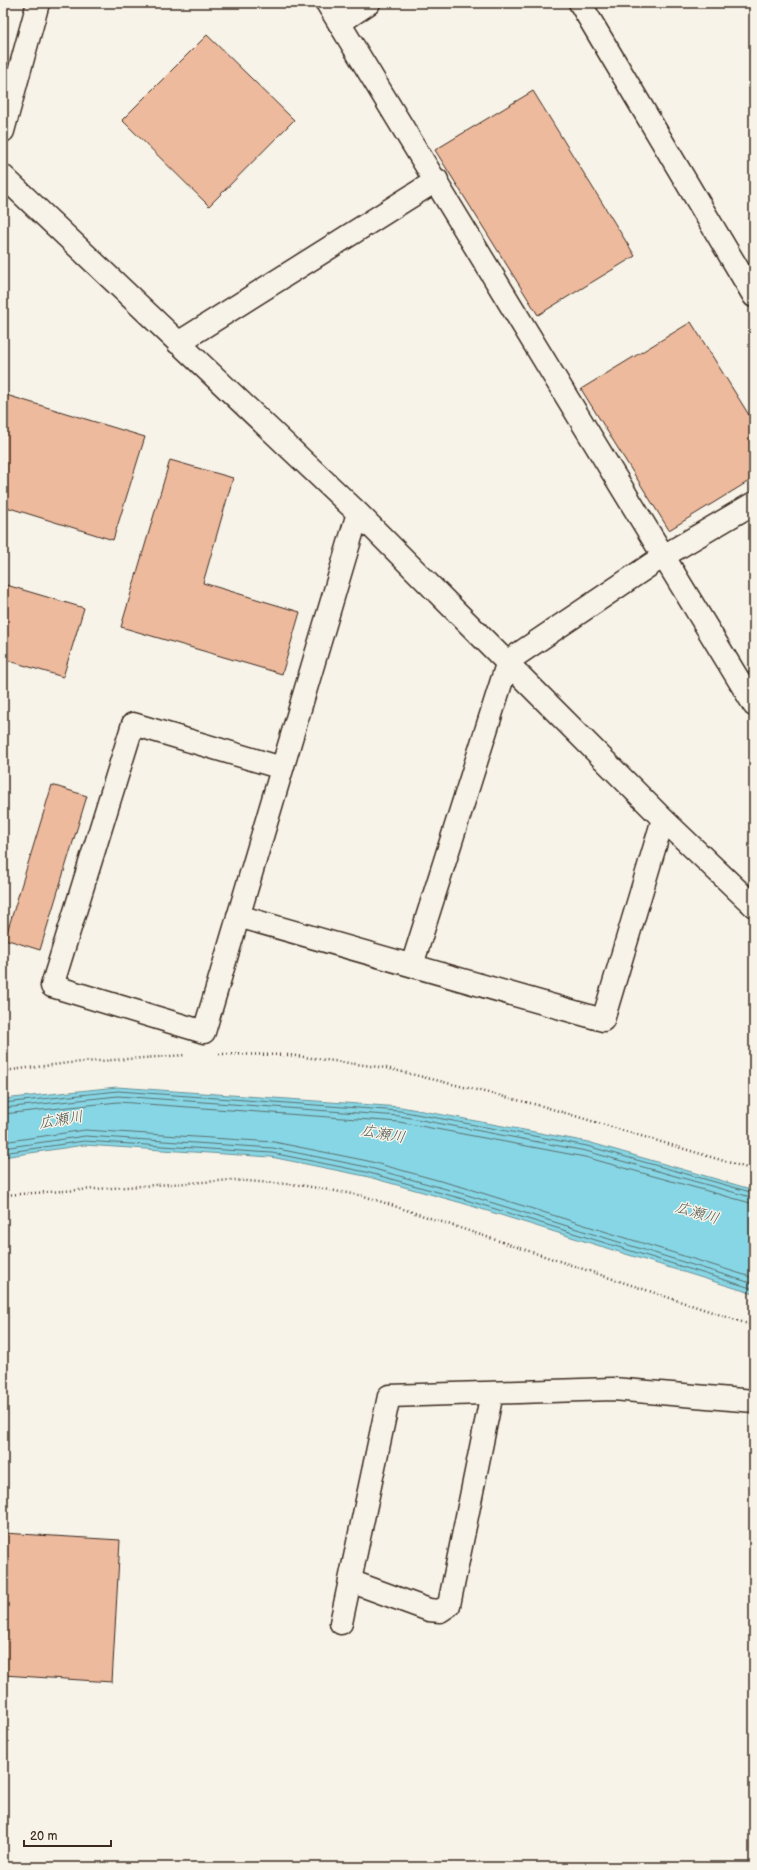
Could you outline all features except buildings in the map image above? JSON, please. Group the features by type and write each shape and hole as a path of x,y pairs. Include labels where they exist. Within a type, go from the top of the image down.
{"main road":[{"path":"3,131 38,3"},
{"path":"327,3 754,705"},
{"path":"339,22 369,3"},
{"path":"580,3 754,296"},
{"path":"3,176 178,344 358,513 508,661 663,818 754,906"},
{"path":"178,344 436,180"},
{"path":"412,965 508,661 662,556 754,503"},
{"path":"282,768 133,724 52,986 204,1032 358,513"},
{"path":"238,916 603,1020 663,818"},
{"path":"341,1623 389,1396 613,1389 754,1401"},
{"path":"350,1581 429,1610 440,1610 448,1604 492,1393"}],"path":[{"path":"211,1054 288,1055 386,1068 542,1106 754,1170"},
{"path":"3,1071 69,1063 188,1055"},
{"path":"3,1195 233,1180 300,1185 364,1196 754,1326"}],"water":[{"name":"広瀬川","path":"117,1087 401,1107 588,1142 754,1190 754,1294 462,1203 365,1176 271,1157 84,1145 3,1157 3,1099"}]}
